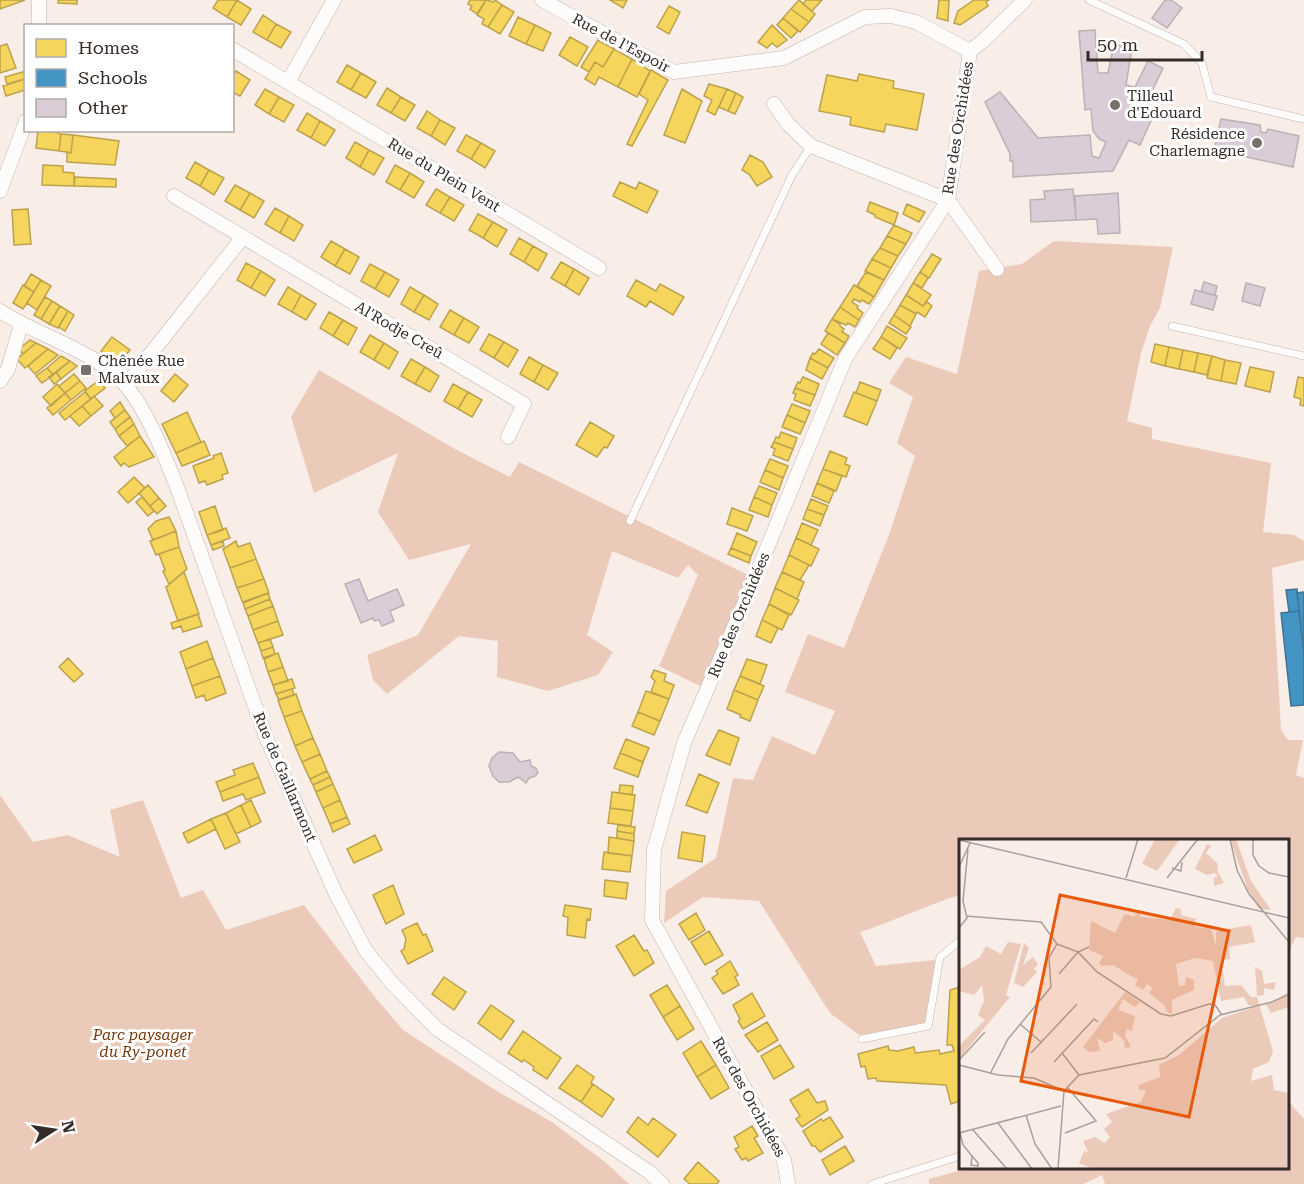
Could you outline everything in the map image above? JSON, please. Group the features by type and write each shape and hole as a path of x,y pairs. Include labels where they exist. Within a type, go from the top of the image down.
{"street":[{"path":"39,0 39,24"},
{"path":"288,82 334,0"},
{"name":"Rue de l'Espoir","path":"542,0 674,72 784,58 866,17 891,16 916,22 970,51"},
{"path":"970,51 1025,0"},
{"name":"Rue du Plein Vent","path":"234,50 599,268"},
{"name":"Rue des Orchidées","path":"788,1184 784,1160 652,920 654,849 684,742 744,604 845,359 948,200 970,51"},
{"path":"774,104 788,124 811,146 948,200 997,269"},
{"path":"0,191 24,126"},
{"name":"Al'Rodje Creû","path":"174,196 524,404 508,437"},
{"path":"126,385 243,237"},
{"name":"Rue de Gaillarmont","path":"0,311 21,325 68,346 106,368 126,385 137,400 177,487 270,747 334,892 362,945 392,983 437,1029 649,1172 662,1184"},
{"path":"0,381 8,369 21,325"}],"lane":[{"path":"1089,0 1184,44 1202,63 1211,97 1303,119"},
{"path":"630,521 792,175 811,146"},
{"path":"1172,326 1304,356"},
{"path":"862,1039 928,1026 940,957 959,942"},
{"path":"872,1184 959,1156"}],"green space":[{"path":"1054,241 1173,247 1160,308 1150,326 1141,353 1127,421 1152,428 1152,439 1271,463 1263,532 1294,535 1304,541 1304,560 1272,568 1281,730 1288,740 1303,740 1296,775 1304,778 1304,938 1296,937 1289,951 1289,839 959,839 959,895 860,932 876,966 935,960 926,1025 859,1035 830,1013 759,901 703,897 664,923 666,891 716,858 733,778 753,780 772,736 815,755 835,711 785,692 808,634 844,648 890,532 915,456 897,443 913,397 889,383 906,357 957,374 979,271 1022,264"},
{"path":"319,370 455,449 510,477 519,462 748,575 702,687 659,666 698,575 688,565 678,578 612,551 587,635 613,652 598,675 548,691 497,677 498,641 459,636 387,694 373,680 367,655 418,635 471,544 409,560 378,512 398,453 314,493 291,417"},
{"name":"Parc paysager du Ry-ponet","path":"0,795 33,842 68,835 120,857 110,810 143,800 181,898 203,890 226,930 304,905 403,1030 495,1090 552,1122 605,1162 629,1184 0,1184"},
{"path":"1289,1102 1304,1119 1304,1184 1105,1184 1102,1175 1083,1184 929,1184 929,1179 965,1169 1289,1169"}],"building: Homes":[{"path":"0,0 25,0 0,9"},
{"path":"58,0 77,0 77,4 58,3"},
{"path":"218,0 237,0 227,17 213,8"},
{"path":"237,0 251,9 241,25 227,17"},
{"path":"470,0 486,0 477,14 470,9 472,6 468,4"},
{"path":"486,0 494,2 495,0 502,5 488,27 482,24 484,19 477,15"},
{"path":"610,0 627,0 623,8"},
{"path":"799,0 815,14 809,22 791,9"},
{"path":"806,0 822,0 812,11 803,4"},
{"path":"939,0 949,0 948,21 937,18"},
{"path":"974,0 989,0 986,2 988,6 960,25 954,23 958,11"},
{"path":"502,5 514,12 500,34 488,27"},
{"path":"669,6 680,12 669,34 657,27"},
{"path":"791,9 809,22 800,32 783,18"},
{"path":"263,15 276,24 267,40 253,32"},
{"path":"518,17 535,25 526,44 509,36"},
{"path":"783,18 798,31 791,38 777,25"},
{"path":"276,24 291,32 281,48 267,40"},
{"path":"535,25 551,33 543,51 526,44"},
{"path":"772,25 787,40 777,47 772,43 767,48 758,42"},
{"path":"570,37 588,47 577,66 559,55"},
{"path":"598,40 614,49 603,67 595,62 589,72 581,67"},
{"path":"7,44 16,68 0,73 0,46"},
{"path":"614,49 632,59 618,87 599,77 595,85 585,79 595,62 603,67"},
{"path":"632,59 650,71 637,97 618,87"},
{"path":"347,65 361,73 351,90 337,82"},
{"path":"651,70 668,80 632,146 627,144 648,100 639,94"},
{"path":"236,71 250,80 240,96 234,93"},
{"path":"24,72 24,79 7,84 5,77"},
{"path":"361,73 376,82 366,98 351,90"},
{"path":"859,74 894,81 893,88 924,94 917,130 886,124 884,132 850,125 851,117 819,111 827,75 857,81"},
{"path":"24,79 24,90 6,96 3,86"},
{"path":"709,84 727,89 715,115 707,111 712,100 704,96"},
{"path":"387,88 401,97 391,113 377,105"},
{"path":"265,89 279,97 269,114 255,105"},
{"path":"682,89 702,101 685,143 664,135"},
{"path":"727,89 736,93 728,111 719,107"},
{"path":"736,93 743,97 735,114 728,111"},
{"path":"279,97 294,105 284,122 269,114"},
{"path":"401,97 415,105 405,121 391,113"},
{"path":"427,111 440,120 431,136 417,128"},
{"path":"307,113 320,121 311,138 297,130"},
{"path":"440,120 455,128 445,145 431,136"},
{"path":"320,121 335,130 325,146 311,138"},
{"path":"38,132 61,134 59,151 36,148"},
{"path":"61,134 73,135 71,153 59,151"},
{"path":"73,135 119,141 115,165 67,162 67,152 71,153"},
{"path":"466,135 481,143 471,159 457,151"},
{"path":"355,142 369,150 360,167 346,158"},
{"path":"481,143 495,151 485,168 471,159"},
{"path":"369,150 384,158 374,175 360,167"},
{"path":"750,155 763,162 772,177 757,186 749,174 742,170"},
{"path":"195,162 209,170 200,186 186,178"},
{"path":"43,165 63,166 63,172 74,173 74,186 42,185"},
{"path":"395,165 410,173 400,190 386,182"},
{"path":"209,170 224,178 214,195 200,186"},
{"path":"410,173 424,182 414,198 400,190"},
{"path":"75,177 116,179 116,187 74,186"},
{"path":"620,182 636,189 639,182 658,191 647,213 613,196"},
{"path":"235,185 250,193 240,210 225,201"},
{"path":"436,189 450,197 440,213 426,205"},
{"path":"250,193 264,201 254,218 240,210"},
{"path":"450,197 464,205 454,221 440,213"},
{"path":"870,202 898,213 894,225 867,211"},
{"path":"907,204 925,212 919,222 903,214"},
{"path":"275,208 289,216 280,233 265,224"},
{"path":"28,209 31,244 14,245 12,210"},
{"path":"478,214 493,222 483,238 469,230"},
{"path":"289,216 303,225 294,241 280,233"},
{"path":"493,222 507,230 497,247 483,238"},
{"path":"894,225 912,233 906,244 887,236"},
{"path":"887,236 906,244 898,256 880,248"},
{"path":"519,238 533,246 524,262 510,254"},
{"path":"331,241 345,249 335,266 321,257"},
{"path":"533,246 547,254 538,271 524,262"},
{"path":"880,248 898,256 891,268 872,259"},
{"path":"345,249 359,257 350,274 335,266"},
{"path":"932,254 941,259 929,278 920,272"},
{"path":"872,259 891,268 884,280 865,271"},
{"path":"561,262 574,269 565,286 551,278"},
{"path":"246,263 261,271 251,288 237,280"},
{"path":"370,264 385,272 375,289 361,281"},
{"path":"574,269 589,278 579,295 565,286"},
{"path":"261,271 275,280 265,296 251,288"},
{"path":"385,272 399,280 389,297 375,289"},
{"path":"866,272 884,280 874,297 857,286"},
{"path":"920,272 928,278 922,288 913,283"},
{"path":"31,274 41,280 34,292 24,286"},
{"path":"41,280 51,286 37,310 27,303"},
{"path":"636,280 656,291 660,284 684,297 673,315 650,301 646,307 627,296"},
{"path":"913,283 931,295 923,306 906,295"},
{"path":"23,285 34,292 23,309 13,303"},
{"path":"854,285 874,297 869,304 854,299 852,302 863,313 859,320 840,307"},
{"path":"288,287 301,295 292,312 278,304"},
{"path":"410,287 424,295 414,312 401,304"},
{"path":"301,295 316,304 306,320 292,312"},
{"path":"424,295 438,304 429,320 414,312"},
{"path":"906,295 923,306 927,302 932,306 925,317 900,305"},
{"path":"45,297 52,301 41,319 34,315"},
{"path":"52,301 60,306 49,324 41,319"},
{"path":"900,305 916,314 910,326 894,315"},
{"path":"60,306 68,311 58,328 49,324"},
{"path":"840,307 859,320 855,327 832,319"},
{"path":"450,310 464,318 454,335 440,327"},
{"path":"68,311 74,315 65,331 59,327"},
{"path":"329,312 343,320 333,336 320,328"},
{"path":"894,315 911,327 906,334 889,323"},
{"path":"464,318 479,327 469,343 454,335"},
{"path":"832,319 844,329 842,332 849,336 845,343 825,331"},
{"path":"343,320 357,328 348,345 333,336"},
{"path":"887,326 907,338 900,349 881,337"},
{"path":"828,333 845,343 837,355 821,344"},
{"path":"489,334 504,342 494,358 480,350"},
{"path":"370,335 384,343 374,360 360,352"},
{"path":"112,337 130,350 119,364 101,351"},
{"path":"881,337 897,348 890,359 873,349"},
{"path":"30,340 36,343 23,354 19,349"},
{"path":"504,342 518,350 508,367 494,358"},
{"path":"36,343 48,349 25,368 17,359"},
{"path":"384,343 398,352 389,369 374,360"},
{"path":"1155,344 1169,347 1165,366 1151,362"},
{"path":"1169,347 1183,350 1179,369 1165,366"},
{"path":"48,349 58,355 35,374 28,366"},
{"path":"819,349 834,358 828,368 810,358"},
{"path":"1183,350 1198,353 1194,372 1179,369"},
{"path":"1198,353 1212,356 1207,375 1194,372"},
{"path":"61,356 70,361 53,375 47,368"},
{"path":"1212,356 1225,360 1221,381 1207,378"},
{"path":"529,357 543,365 534,382 520,374"},
{"path":"810,358 828,368 822,379 806,370"},
{"path":"411,359 425,367 415,384 401,376"},
{"path":"1225,360 1241,363 1236,384 1221,381"},
{"path":"70,361 77,366 61,379 56,372"},
{"path":"543,365 558,373 548,390 534,382"},
{"path":"425,367 439,376 430,392 415,384"},
{"path":"1250,367 1274,372 1270,392 1245,386"},
{"path":"47,368 53,375 42,383 36,376"},
{"path":"56,372 61,379 54,384 49,377"},
{"path":"74,374 80,381 65,393 59,386"},
{"path":"175,374 188,385 174,402 161,391"},
{"path":"803,377 819,384 815,395 795,388"},
{"path":"1298,377 1304,378 1304,406 1300,405 1301,399 1294,397"},
{"path":"99,380 105,388 91,399 85,391"},
{"path":"80,381 86,388 71,400 65,393"},
{"path":"860,382 881,390 877,401 856,393"},
{"path":"57,384 65,393 51,406 43,397"},
{"path":"453,384 468,392 458,409 444,401"},
{"path":"795,388 815,395 810,406 794,400"},
{"path":"85,392 91,399 65,420 59,413"},
{"path":"468,392 482,400 472,417 458,409"},
{"path":"854,392 877,401 867,425 844,416"},
{"path":"65,393 71,400 53,415 47,408"},
{"path":"94,396 103,406 91,416 82,406"},
{"path":"120,402 125,410 115,418 110,411"},
{"path":"792,404 810,411 805,423 787,415"},
{"path":"82,406 91,416 79,426 70,416"},
{"path":"125,410 130,417 115,429 110,422"},
{"path":"187,412 201,442 176,453 162,424"},
{"path":"787,415 805,423 800,434 782,427"},
{"path":"130,417 134,424 119,436 115,429"},
{"path":"590,422 614,436 607,448 604,447 597,457 576,445"},
{"path":"134,424 140,436 127,446 119,436"},
{"path":"781,432 797,438 793,449 774,442 776,437 779,438"},
{"path":"140,436 154,457 129,467 124,463 121,466 114,457"},
{"path":"204,441 210,455 182,466 176,453"},
{"path":"774,442 793,449 788,461 773,455 775,449 771,447"},
{"path":"830,451 847,458 845,464 850,466 846,477 823,469"},
{"path":"221,453 228,473 222,475 223,479 207,485 205,481 199,483 193,466"},
{"path":"770,459 788,466 783,478 765,470"},
{"path":"823,469 842,476 836,491 817,483"},
{"path":"765,470 783,478 779,490 760,482"},
{"path":"134,477 145,488 128,503 118,492"},
{"path":"817,483 834,491 829,503 812,496"},
{"path":"148,485 159,498 150,506 139,493"},
{"path":"759,486 777,493 772,505 754,497"},
{"path":"142,497 154,511 148,516 136,502"},
{"path":"754,497 772,505 768,517 749,510"},
{"path":"159,498 166,506 157,514 150,506"},
{"path":"811,499 828,506 824,515 807,509"},
{"path":"215,506 223,530 207,535 199,512"},
{"path":"732,508 753,516 747,531 727,524"},
{"path":"807,509 824,515 820,526 803,519"},
{"path":"169,517 176,531 153,540 148,529 156,521"},
{"path":"802,523 818,530 811,545 796,538"},
{"path":"226,528 230,538 211,545 207,535"},
{"path":"176,531 179,547 156,555 150,541"},
{"path":"737,533 757,542 751,556 731,548"},
{"path":"796,538 819,549 811,566 789,555"},
{"path":"223,541 224,546 213,550 211,545"},
{"path":"236,541 238,547 250,543 256,559 230,568 223,549"},
{"path":"179,547 187,569 169,584 159,554"},
{"path":"731,548 751,556 749,563 728,554"},
{"path":"789,555 809,565 800,580 782,572"},
{"path":"256,559 264,579 237,588 230,568"},
{"path":"184,572 199,614 178,621 166,587"},
{"path":"782,572 804,582 797,599 775,588"},
{"path":"264,579 269,593 243,603 237,588"},
{"path":"775,588 799,600 791,615 769,604"},
{"path":"268,593 270,599 245,609 243,602"},
{"path":"270,599 273,606 248,616 245,609"},
{"path":"769,604 789,615 782,630 762,620"},
{"path":"273,606 278,621 253,630 248,616"},
{"path":"198,614 202,626 183,632 181,626 173,629 171,623"},
{"path":"762,620 778,628 771,643 756,636"},
{"path":"278,621 283,635 258,643 253,630"},
{"path":"270,639 273,647 261,651 258,643"},
{"path":"207,641 213,658 186,669 180,652"},
{"path":"273,647 275,654 263,658 261,651"},
{"path":"278,653 283,667 268,672 264,659"},
{"path":"68,658 83,674 74,682 59,667"},
{"path":"213,658 220,676 192,686 186,669"},
{"path":"747,659 767,665 760,684 740,676"},
{"path":"283,667 288,681 273,685 268,672"},
{"path":"654,670 666,674 664,681 674,685 669,699 651,692 655,681 651,677"},
{"path":"220,676 226,693 206,701 204,695 196,698 192,686"},
{"path":"740,676 764,686 758,700 734,690"},
{"path":"292,679 295,688 276,694 273,685"},
{"path":"292,689 294,695 279,700 276,694"},
{"path":"734,690 758,700 750,721 727,709"},
{"path":"646,691 669,699 660,721 638,712"},
{"path":"296,694 302,711 284,717 278,700"},
{"path":"302,711 313,738 295,746 284,717"},
{"path":"638,712 660,721 654,735 632,726"},
{"path":"719,730 739,738 730,765 706,755"},
{"path":"313,738 320,754 302,762 295,746"},
{"path":"626,739 649,748 643,762 620,753"},
{"path":"620,753 643,762 638,777 614,768"},
{"path":"320,754 327,771 310,779 302,762"},
{"path":"253,763 259,777 220,792 216,782 235,775 233,770"},
{"path":"327,771 330,777 313,785 310,779"},
{"path":"699,774 719,783 707,813 686,805"},
{"path":"259,777 265,793 246,800 243,794 223,801 220,792"},
{"path":"330,777 333,784 316,792 313,785"},
{"path":"333,784 340,800 323,808 316,792"},
{"path":"620,785 633,786 632,795 619,793"},
{"path":"612,792 635,795 633,811 610,808"},
{"path":"251,800 261,822 251,827 241,805"},
{"path":"340,800 347,817 330,824 323,808"},
{"path":"241,805 251,827 236,834 226,813"},
{"path":"610,808 633,811 631,826 608,823"},
{"path":"226,813 240,842 225,849 211,819"},
{"path":"347,817 350,824 333,832 330,824"},
{"path":"211,819 216,829 188,843 183,833"},
{"path":"618,825 635,827 634,834 617,831"},
{"path":"617,831 634,834 634,841 617,838"},
{"path":"682,832 705,836 702,862 678,858"},
{"path":"375,835 382,850 354,863 347,849"},
{"path":"609,837 634,841 632,856 608,853"},
{"path":"604,852 632,856 630,872 602,869"},
{"path":"605,880 628,883 626,899 604,896"},
{"path":"393,885 404,914 386,924 373,895"},
{"path":"565,905 591,909 590,920 587,919 585,938 567,935 568,917 563,916"},
{"path":"696,913 705,930 689,940 679,924"},
{"path":"417,923 423,935 426,934 433,951 408,964 401,951 404,949 406,939 402,930"},
{"path":"709,931 723,955 705,965 691,942"},
{"path":"634,935 644,951 647,950 654,963 634,976 616,946"},
{"path":"730,961 738,975 735,977 739,985 723,994 712,978 718,974 716,971"},
{"path":"444,977 466,992 454,1010 432,994"},
{"path":"667,985 680,1006 663,1017 650,995"},
{"path":"959,987 959,1101 951,1104 946,1085 868,1079 865,1066 861,1067 858,1054 888,1046 889,1050 898,1051 914,1047 915,1053 939,1050 940,1054 954,1051 952,1045 947,1045 950,990"},
{"path":"752,993 765,1016 743,1029 733,1005"},
{"path":"491,1005 514,1021 501,1040 478,1023"},
{"path":"680,1006 694,1029 677,1040 663,1017"},
{"path":"767,1022 778,1040 758,1052 745,1035"},
{"path":"523,1031 561,1058 547,1079 533,1070 534,1067 524,1060 522,1062 508,1053"},
{"path":"701,1041 716,1065 697,1077 683,1053"},
{"path":"780,1045 794,1067 774,1079 761,1056"},
{"path":"577,1065 594,1077 591,1083 593,1084 581,1102 559,1088"},
{"path":"716,1065 729,1088 711,1099 697,1077"},
{"path":"593,1084 614,1099 602,1117 581,1102"},
{"path":"808,1089 817,1103 825,1101 828,1110 802,1127 796,1119 800,1116 790,1100"},
{"path":"638,1117 648,1125 653,1118 676,1135 658,1157 627,1132"},
{"path":"830,1117 843,1137 820,1152 812,1146 803,1131 821,1119 823,1121"},
{"path":"752,1126 758,1136 754,1138 763,1153 748,1161 746,1158 742,1160 735,1149 739,1147 734,1137"},
{"path":"845,1146 854,1161 830,1175 822,1160"},
{"path":"698,1162 719,1181 717,1184 690,1184 684,1179"}],"building: Schools":[{"path":"1297,589 1299,611 1289,612 1286,590"},
{"path":"1304,592 1304,653 1297,593"},
{"path":"1299,611 1304,653 1304,705 1291,706 1281,613"}],"building: Other":[{"path":"1165,0 1171,0 1182,8 1167,28 1152,18"},
{"name":"Tilleul d'Edouard","path":"1095,30 1098,73 1108,73 1114,44 1132,48 1126,85 1135,87 1148,61 1163,68 1144,108 1154,114 1140,145 1129,140 1113,171 1013,177 1013,161 1010,161 1010,154 985,102 1000,92 1038,138 1090,135 1092,156 1099,158 1106,142 1099,139 1093,131 1091,109 1085,110 1079,31"},
{"name":"Résidence Charlemagne","path":"1221,119 1260,125 1261,132 1266,133 1268,129 1299,136 1293,167 1214,150"},
{"path":"1073,189 1076,220 1031,222 1030,200 1045,199 1044,191"},
{"path":"1118,193 1120,233 1098,234 1097,219 1076,220 1075,196"},
{"path":"1204,282 1217,286 1215,295 1201,292"},
{"path":"1246,283 1265,288 1260,306 1242,301"},
{"path":"1195,290 1217,296 1213,310 1191,304"},
{"path":"359,579 368,601 397,589 404,605 390,611 394,621 382,626 379,620 374,621 373,618 361,623 345,584"},
{"path":"499,752 513,753 520,762 530,760 531,766 536,768 538,773 529,778 526,783 518,777 509,782 499,782 493,776 489,766 492,758"}],"place":[{"name":"Tilleul d'Edouard","path":"1115,105"},
{"name":"Résidence Charlemagne","path":"1257,143"},
{"name":"Chênée Rue Malvaux","path":"86,370"}]}
